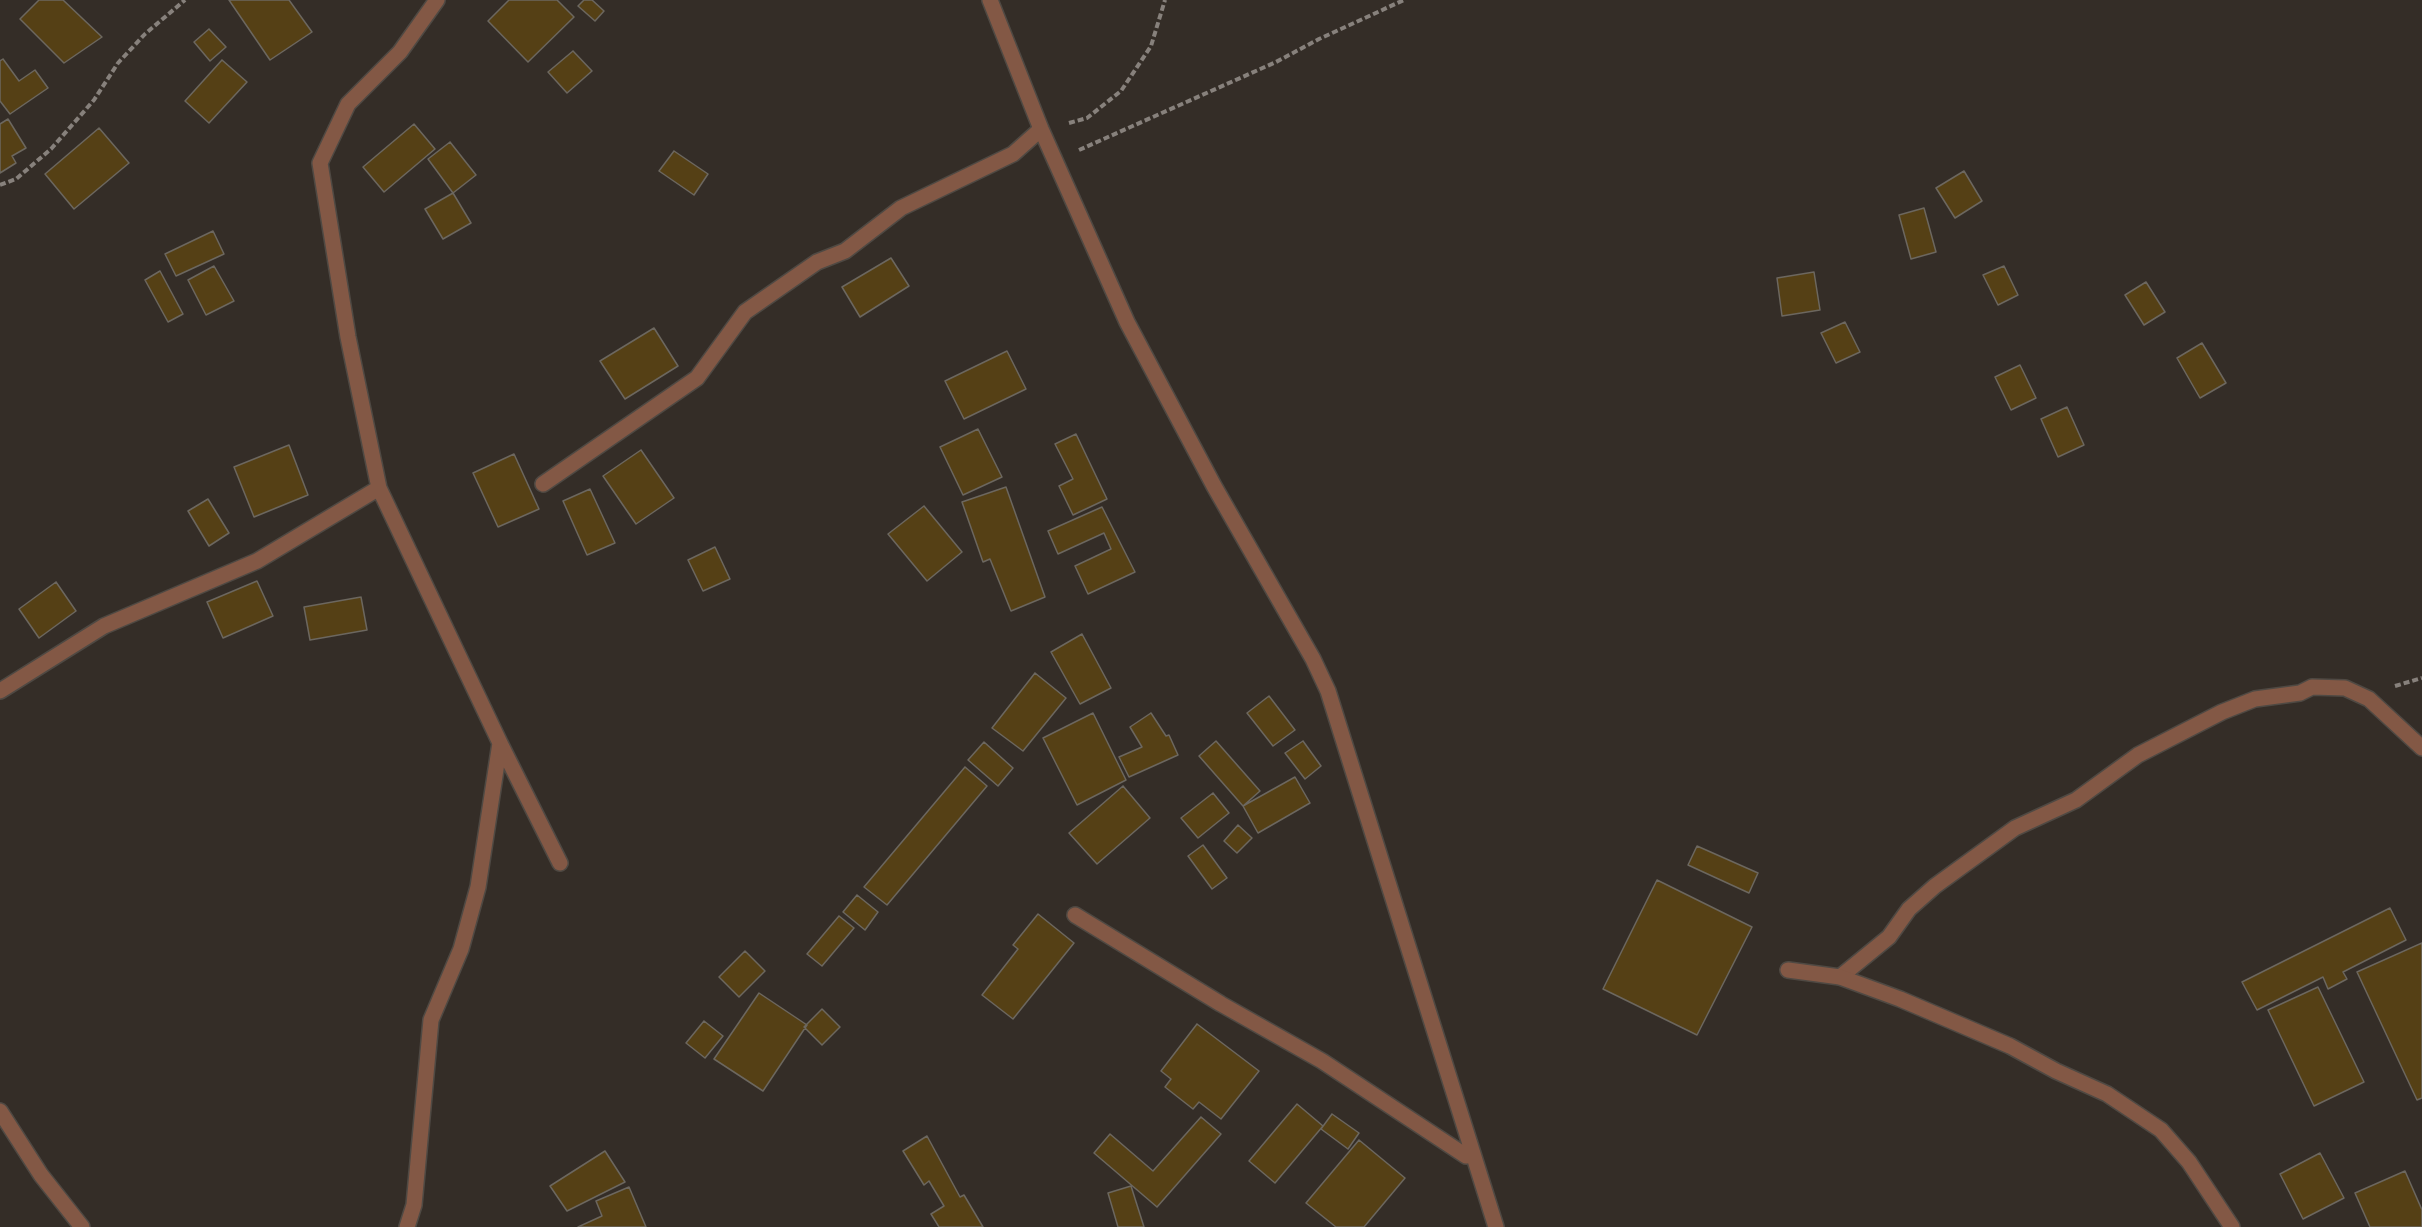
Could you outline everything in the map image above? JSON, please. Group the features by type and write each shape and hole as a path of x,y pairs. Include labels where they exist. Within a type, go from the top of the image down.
{"street":[{"path":"437,0 400,52 348,104 320,163 348,337 379,488 500,743 560,863"},
{"path":"990,0 1041,129 1127,322 1214,486 1308,649 1328,691 1496,1227"},
{"path":"543,484 697,378 745,312 817,262 852,246 901,208 1013,154 1041,129"},
{"path":"0,691 104,626 257,561 379,488"},
{"path":"1840,977 1889,937 1922,897 2014,828 2076,800 2138,754 2222,712 2255,699 2300,693 2312,687 2345,688 2369,699 2422,748"},
{"path":"407,1227 414,1205 431,1020 461,948 478,887 500,743"},
{"path":"1075,915 1221,1004 1322,1060 1466,1156 1473,1154"},
{"path":"1788,970 1840,977 2010,1046 2056,1071 2107,1094 2161,1130 2189,1162 2232,1227"},
{"path":"0,1111 41,1175 82,1227"}],"path":[{"path":"0,185 16,179 51,149 94,100 118,63 145,34 185,0"},
{"path":"1041,129 1087,118 1121,91 1151,46 1164,0"},
{"path":"1056,160 1276,62 1404,0"}],"building":[{"path":"39,0 63,0 102,37 64,63 20,19"},
{"path":"229,0 289,0 312,32 270,60"},
{"path":"509,0 557,0 574,17 528,62 488,21"},
{"path":"584,0 592,0 604,11 595,21 578,6"},
{"path":"209,29 226,47 210,61 194,42"},
{"path":"573,51 592,71 567,93 548,72"},
{"path":"3,59 19,81 35,70 48,88 10,114 0,101 0,61"},
{"path":"222,60 247,82 209,123 185,101"},
{"path":"8,119 26,148 12,156 16,163 0,173 0,124"},
{"path":"414,124 435,149 384,192 363,167"},
{"path":"99,128 129,163 74,209 45,174"},
{"path":"450,142 476,175 453,193 428,159"},
{"path":"674,151 708,174 694,195 659,171"},
{"path":"1964,171 1982,201 1955,218 1936,188"},
{"path":"453,193 471,223 443,239 425,209"},
{"path":"1924,208 1936,252 1911,259 1899,215"},
{"path":"213,231 224,254 176,276 165,254"},
{"path":"891,258 909,286 860,317 842,287"},
{"path":"214,266 234,301 206,315 188,280"},
{"path":"2004,266 2018,295 1998,305 1983,275"},
{"path":"160,271 183,314 168,322 145,280"},
{"path":"1814,272 1820,310 1782,316 1777,278"},
{"path":"2146,282 2165,312 2144,325 2125,295"},
{"path":"1845,322 1860,352 1836,363 1821,333"},
{"path":"654,328 678,366 625,399 600,361"},
{"path":"2202,343 2226,383 2200,398 2177,358"},
{"path":"1007,351 1026,389 964,419 945,381"},
{"path":"2020,365 2036,398 2011,410 1995,377"},
{"path":"2067,407 2084,445 2058,457 2041,419"},
{"path":"978,429 1002,477 963,495 940,447"},
{"path":"1076,434 1107,499 1073,515 1059,486 1073,479 1055,444"},
{"path":"289,445 308,495 254,517 234,467"},
{"path":"641,450 674,498 636,524 603,476"},
{"path":"514,454 539,509 498,527 473,473"},
{"path":"1006,487 1045,597 1011,611 990,559 983,562 962,502"},
{"path":"590,489 615,543 587,555 563,501"},
{"path":"208,499 229,533 209,546 188,511"},
{"path":"924,506 962,552 927,581 888,534"},
{"path":"1102,507 1135,572 1088,594 1075,566 1111,549 1104,533 1058,554 1048,531"},
{"path":"715,547 730,579 703,591 688,560"},
{"path":"257,581 273,616 223,638 207,602"},
{"path":"56,582 76,611 39,638 19,609"},
{"path":"361,597 367,630 310,640 304,607"},
{"path":"1082,634 1111,688 1080,704 1051,652"},
{"path":"1035,673 1066,698 1023,751 992,728"},
{"path":"1269,696 1295,730 1273,746 1247,713"},
{"path":"1093,713 1126,780 1077,805 1043,738"},
{"path":"1151,713 1166,736 1169,735 1178,755 1129,777 1119,757 1142,747 1130,727"},
{"path":"1216,741 1260,791 1243,806 1199,756"},
{"path":"1303,741 1321,766 1305,779 1285,753"},
{"path":"984,742 1013,768 998,786 968,760"},
{"path":"965,767 987,786 887,905 864,887"},
{"path":"1295,777 1310,803 1258,833 1243,806"},
{"path":"1123,786 1150,818 1097,864 1069,833"},
{"path":"1213,793 1229,813 1198,838 1181,818"},
{"path":"1238,825 1252,838 1237,853 1224,841"},
{"path":"1203,845 1227,878 1212,889 1188,856"},
{"path":"1697,846 1758,873 1749,893 1688,865"},
{"path":"1657,880 1752,927 1697,1035 1603,989"},
{"path":"857,895 878,912 865,930 843,912"},
{"path":"2390,908 2406,940 2343,972 2347,979 2328,989 2323,977 2257,1010 2242,982"},
{"path":"1038,914 1074,943 1013,1019 982,995 1018,949 1013,945"},
{"path":"839,916 854,928 822,966 807,954"},
{"path":"2422,943 2422,1098 2417,1100 2357,972"},
{"path":"745,951 765,971 739,997 719,977"},
{"path":"2318,987 2364,1082 2314,1106 2268,1010"},
{"path":"759,993 807,1025 763,1091 714,1059"},
{"path":"822,1009 840,1027 822,1045 804,1027"},
{"path":"704,1021 723,1036 705,1058 686,1043"},
{"path":"1197,1024 1259,1071 1221,1119 1199,1102 1193,1109 1165,1087 1171,1079 1161,1071"},
{"path":"1297,1104 1323,1126 1275,1183 1249,1161"},
{"path":"1332,1114 1359,1133 1348,1149 1321,1129"},
{"path":"1201,1117 1221,1134 1157,1207 1094,1153 1110,1134 1153,1171"},
{"path":"927,1136 960,1197 964,1195 983,1227 939,1227 931,1214 944,1206 929,1181 924,1185 903,1151"},
{"path":"1359,1140 1405,1178 1364,1227 1336,1227 1306,1203"},
{"path":"605,1151 625,1182 567,1211 550,1186"},
{"path":"2320,1153 2344,1198 2303,1219 2280,1174"},
{"path":"2405,1171 2422,1210 2422,1227 2370,1227 2355,1193"},
{"path":"1131,1186 1144,1227 1118,1227 1108,1193"},
{"path":"629,1187 646,1227 578,1227 602,1216 596,1201"}]}
